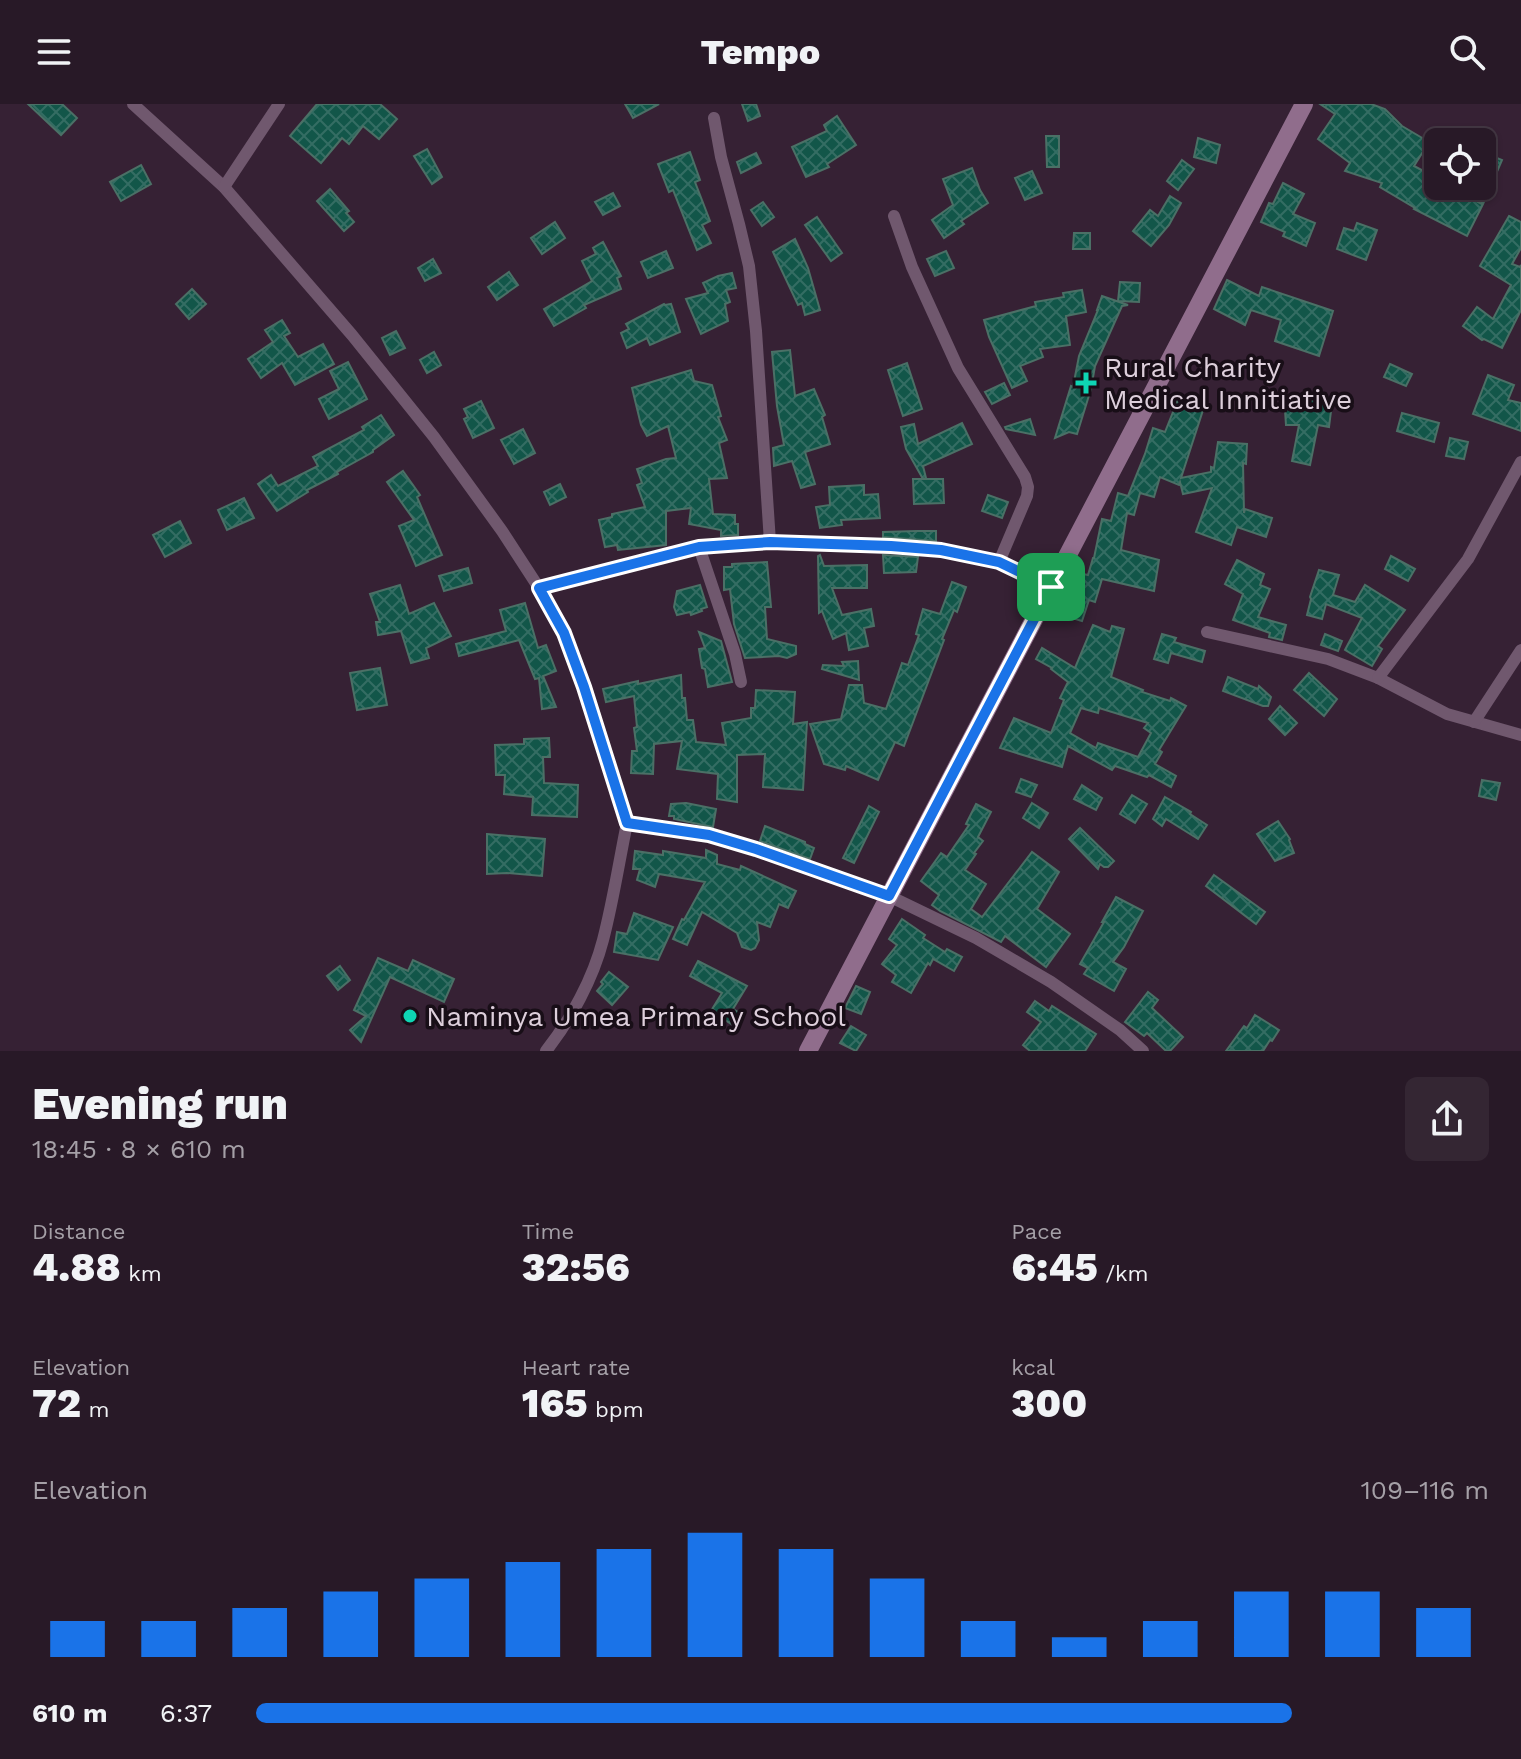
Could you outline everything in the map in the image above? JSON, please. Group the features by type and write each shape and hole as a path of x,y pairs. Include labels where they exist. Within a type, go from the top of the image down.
{"main road":[{"path":"808,1051 1304,104"}],"street":[{"path":"133,104 224,187 352,335 434,437 502,531 564,633 627,823 603,943 585,989 546,1051"},
{"path":"224,187 279,104"},
{"path":"714,118 749,266 770,542"},
{"path":"894,216 912,267 958,368 1025,477 1027,496 999,562"},
{"path":"1378,678 1468,559 1521,462"},
{"path":"539,588 699,547 770,542 941,550 999,562 1051,587"},
{"path":"699,547 735,654 741,682"},
{"path":"1207,632 1328,659 1378,678 1447,714 1521,735"},
{"path":"1474,722 1521,650"},
{"path":"627,823 709,835 889,896 976,938 1051,982 1120,1030 1143,1051"}],"building":[{"path":"28,104 62,104 77,118 61,135"},
{"path":"317,104 380,104 397,119 379,139 363,126 349,144 342,138 321,163 290,136"},
{"path":"625,104 659,104 633,118"},
{"path":"742,104 756,104 760,116 748,121"},
{"path":"1320,104 1371,104 1385,109 1402,126 1424,139 1424,150 1414,166 1424,171 1424,200 1474,200 1482,204 1485,200 1467,236 1414,209 1380,187 1382,183 1345,171 1350,163 1318,139 1335,114"},
{"path":"837,116 856,145 827,164 829,167 806,177 792,147 827,131 824,125"},
{"path":"1046,136 1059,136 1059,167 1047,167"},
{"path":"1198,138 1220,145 1216,163 1194,157"},
{"path":"427,149 442,177 432,184 414,156"},
{"path":"690,152 700,180 695,182 710,221 702,225 711,243 697,250 673,190 669,192 658,164"},
{"path":"756,153 761,163 741,173 737,162"},
{"path":"1496,158 1502,160 1496,174"},
{"path":"1182,160 1194,169 1178,190 1167,181"},
{"path":"141,165 151,184 121,201 110,182"},
{"path":"972,168 988,203 961,221 964,224 944,238 932,220 953,205 943,179"},
{"path":"1032,171 1042,193 1025,200 1015,178"},
{"path":"1283,183 1304,194 1293,214 1315,223 1306,246 1283,236 1285,232 1261,222"},
{"path":"330,189 349,211 346,213 354,222 344,231 317,201"},
{"path":"613,193 620,206 603,215 595,202"},
{"path":"1170,196 1181,203 1169,225 1151,246 1133,231 1150,210 1158,216"},
{"path":"763,202 774,217 762,226 751,210"},
{"path":"1509,216 1521,222 1521,248 1512,264 1521,265 1521,310 1502,348 1482,340 1463,326 1477,307 1493,319 1511,285 1480,266"},
{"path":"817,217 842,253 831,261 805,225"},
{"path":"555,222 565,238 542,254 531,238"},
{"path":"1357,223 1377,230 1366,260 1337,249 1344,228 1354,231"},
{"path":"1074,233 1090,233 1090,249 1073,249"},
{"path":"795,239 808,268 820,310 805,315 802,303 798,305 773,252"},
{"path":"603,242 621,276 617,278 621,289 584,305 586,308 554,326 544,309 592,281 582,261 596,254 593,248"},
{"path":"666,251 673,268 648,278 641,262"},
{"path":"946,251 954,268 935,276 927,259"},
{"path":"433,259 441,273 425,281 418,268"},
{"path":"509,272 518,285 497,300 488,287"},
{"path":"732,273 736,288 726,290 730,302 725,304 728,321 701,334 686,299 708,293 703,283"},
{"path":"1227,280 1259,296 1262,287 1333,311 1319,356 1275,341 1281,320 1251,310 1245,325 1214,309"},
{"path":"1120,282 1140,283 1139,302 1118,301"},
{"path":"192,289 206,304 189,319 176,304"},
{"path":"1082,290 1086,312 1066,316 1070,345 1040,349 1043,357 1020,366 1027,381 1012,388 984,320 1036,306 1035,302 1064,297 1063,293"},
{"path":"1102,296 1128,305 1122,306 1095,366 1077,434 1069,432 1055,438 1073,387 1079,356"},
{"path":"664,304 671,304 680,332 650,345 647,338 627,348 621,333 629,329 626,324"},
{"path":"282,320 290,333 284,336 298,357 323,344 334,364 295,385 282,363 261,378 248,359 273,342 265,330"},
{"path":"396,331 405,348 390,355 382,338"},
{"path":"790,350 795,396 814,389 825,415 822,417 830,444 805,452 815,484 801,488 792,461 774,466 773,448 784,445 772,352"},
{"path":"434,352 441,365 427,373 420,360"},
{"path":"348,362 367,399 329,419 319,399 339,389 330,371"},
{"path":"907,363 922,409 903,416 888,370"},
{"path":"1390,364 1412,374 1406,386 1384,377"},
{"path":"691,370 694,381 712,385 721,416 718,417 727,440 719,443 727,478 709,479 713,514 735,515 738,535 721,536 721,530 689,524 691,508 666,511 666,545 618,550 617,545 605,547 599,520 645,507 637,485 642,483 637,469 676,458 668,426 647,436 641,425 632,388"},
{"path":"1488,375 1514,385 1508,400 1521,403 1521,431 1473,414"},
{"path":"1004,383 1010,395 992,404 985,392"},
{"path":"1179,397 1204,407 1181,478 1211,472 1218,442 1247,444 1246,464 1243,463 1244,513 1245,509 1272,518 1266,537 1237,527 1231,545 1196,532 1212,488 1183,494 1180,482 1179,485 1160,477 1154,497 1140,493 1134,515 1127,513 1121,550 1159,560 1154,591 1102,579 1095,602 1089,600 1082,621 1062,615 1066,603 1073,606 1083,574 1088,575 1102,519 1111,521 1118,493 1128,496 1153,428 1165,432"},
{"path":"1289,397 1332,403 1329,427 1318,425 1310,465 1292,461 1299,425 1286,425 1285,410 1288,410"},
{"path":"481,401 494,428 473,438 464,419 468,417 464,409"},
{"path":"1402,413 1439,423 1434,442 1397,431"},
{"path":"381,415 394,435 373,452 277,511 258,484 271,475 278,486 318,466 313,457 364,430 362,427"},
{"path":"1030,419 1035,435 1005,427"},
{"path":"962,423 972,444 923,466 926,478 923,479 906,449 901,427 914,424 918,444"},
{"path":"523,429 535,453 514,464 501,440"},
{"path":"1450,438 1468,442 1464,459 1446,456"},
{"path":"403,471 420,495 417,497 442,555 416,566 399,526 414,520 387,482"},
{"path":"913,479 943,479 944,503 914,504"},
{"path":"560,484 566,497 550,505 544,492"},
{"path":"864,485 864,495 878,494 880,518 841,520 842,525 820,528 816,507 830,505 829,487"},
{"path":"988,495 1008,502 1002,518 982,511"},
{"path":"244,498 254,518 227,530 218,510"},
{"path":"180,521 191,543 165,557 153,535"},
{"path":"936,531 936,541 883,537 883,532"},
{"path":"820,555 824,566 867,565 867,588 832,588 842,615 871,609 874,626 864,628 868,646 849,650 846,633 833,639 822,611 819,613"},
{"path":"883,555 918,557 916,572 884,573"},
{"path":"1391,556 1415,569 1408,581 1385,569"},
{"path":"1237,560 1264,574 1260,585 1270,589 1258,617 1286,625 1282,640 1233,620 1243,594 1225,584"},
{"path":"767,562 771,607 765,607 767,639 796,646 796,654 787,658 745,658 734,624 730,589 724,590 724,567"},
{"path":"468,568 472,583 444,591 439,576"},
{"path":"1319,570 1339,575 1333,595 1355,602 1365,585 1405,610 1378,646 1382,649 1372,666 1345,650 1362,618 1326,604 1322,619 1307,615"},
{"path":"952,582 966,587 942,639 904,746 895,742 878,780 846,766 845,770 824,764 810,724 841,719 849,685 862,685 864,703 886,709 902,663 908,665 919,635 916,634 923,609 940,614"},
{"path":"400,585 409,614 434,603 451,636 426,648 429,658 411,663 401,631 378,635 376,622 380,622 370,594"},
{"path":"700,585 707,607 691,615 690,612 677,615 674,607 677,591"},
{"path":"525,603 538,648 546,645 556,671 543,676 556,707 542,709 539,678 535,679 519,640 459,656 456,644 506,631 500,610"},
{"path":"1093,625 1110,632 1112,626 1124,629 1111,677 1142,692 1170,701 1171,698 1186,706 1159,750 1162,752 1155,764 1176,776 1171,787 1149,775 1147,777 1115,766 1112,770 1068,746 1062,767 1000,748 1014,718 1051,733 1064,700 1060,698 1068,682 1036,659 1042,648 1075,668","holes":["1081,708 1098,713 1099,708 1148,723 1144,728 1151,733 1138,757 1098,743 1096,748 1070,733"]},
{"path":"699,632 721,641 732,682 708,687 699,649 705,648"},
{"path":"1162,634 1176,638 1174,642 1205,651 1202,662 1171,653 1168,663 1154,659"},
{"path":"1325,634 1342,641 1338,651 1321,645"},
{"path":"858,661 859,680 822,669 823,665 844,666 842,662"},
{"path":"380,668 387,705 357,710 350,673"},
{"path":"1309,673 1337,699 1324,716 1294,690"},
{"path":"681,675 682,698 685,698 687,720 693,720 696,742 726,745 722,723 751,718 756,690 795,692 793,724 807,722 803,790 763,787 765,754 737,755 737,802 717,799 718,774 677,769 682,741 654,744 653,774 631,773 632,751 637,751 634,696 606,702 603,689"},
{"path":"1228,677 1258,689 1259,686 1271,697 1268,706 1223,691"},
{"path":"1280,706 1297,723 1285,735 1269,719"},
{"path":"549,738 550,757 543,757 544,783 578,785 577,817 532,815 533,797 504,794 505,775 496,775 495,745 524,744 524,739"},
{"path":"1021,779 1037,785 1031,797 1016,792"},
{"path":"1482,780 1500,783 1496,800 1479,796"},
{"path":"1082,785 1102,798 1096,810 1074,799"},
{"path":"1132,795 1147,804 1135,823 1120,814"},
{"path":"1165,797 1207,825 1198,839 1166,819 1162,826 1153,819"},
{"path":"686,803 716,809 713,827 669,816 671,804"},
{"path":"1032,803 1048,813 1039,828 1023,818"},
{"path":"976,804 991,812 978,837 983,841 965,870 986,884 971,909 982,917 1032,852 1059,872 1037,909 1070,934 1046,967 1005,936 1001,942 940,911 932,905 939,895 921,881 941,853 947,857 969,825 966,824"},
{"path":"869,806 879,812 854,863 843,858"},
{"path":"1278,821 1290,839 1294,853 1275,861 1257,834"},
{"path":"765,826 814,848 810,859 760,841"},
{"path":"1080,828 1114,861 1108,867 1100,864 1098,869 1069,839"},
{"path":"487,834 545,839 542,876 487,874"},
{"path":"706,850 717,855 717,864 740,870 741,866 796,891 788,908 779,904 770,927 757,922 759,940 751,950 742,947 737,933 702,912 687,945 673,939 705,882 659,874 655,887 637,880 640,869 633,869 635,851 663,855 663,851 706,858"},
{"path":"1214,875 1265,912 1256,924 1206,886"},
{"path":"1116,897 1143,911 1113,962 1126,969 1114,991 1084,974 1088,968 1080,964"},
{"path":"634,913 673,927 658,960 614,952 617,932 627,934"},
{"path":"902,919 945,952 947,949 962,957 954,971 933,959 911,993 892,982 896,975 882,964 897,945 889,939"},
{"path":"378,958 408,971 413,960 454,979 444,1002 390,977 361,1042 350,1030 366,1016 354,1010"},
{"path":"698,961 747,986 733,1009 740,1013 733,1025 711,1011 722,993 690,976"},
{"path":"340,966 350,980 338,990 327,976"},
{"path":"609,972 628,987 612,1005 597,991"},
{"path":"856,986 870,992 861,1014 845,1008"},
{"path":"1148,992 1158,1000 1152,1008 1183,1037 1170,1051 1166,1051 1147,1033 1144,1036 1125,1022"},
{"path":"1035,1001 1049,1011 1052,1006 1096,1034 1085,1051 1030,1051 1023,1045 1041,1022 1027,1012"},
{"path":"1255,1015 1279,1030 1272,1041 1263,1051 1226,1051 1244,1026 1247,1028"},
{"path":"851,1026 866,1035 856,1051 840,1043"}],"place":[{"name":"Rural Charity Medical Innitiative","path":"1086,383"},
{"name":"Naminya Umea Primary School","path":"410,1016"}],"route":[{"path":"770,542 941,550 999,562 1051,587 889,896 709,835 627,823 564,633 539,588 699,547 770,542"}]}
